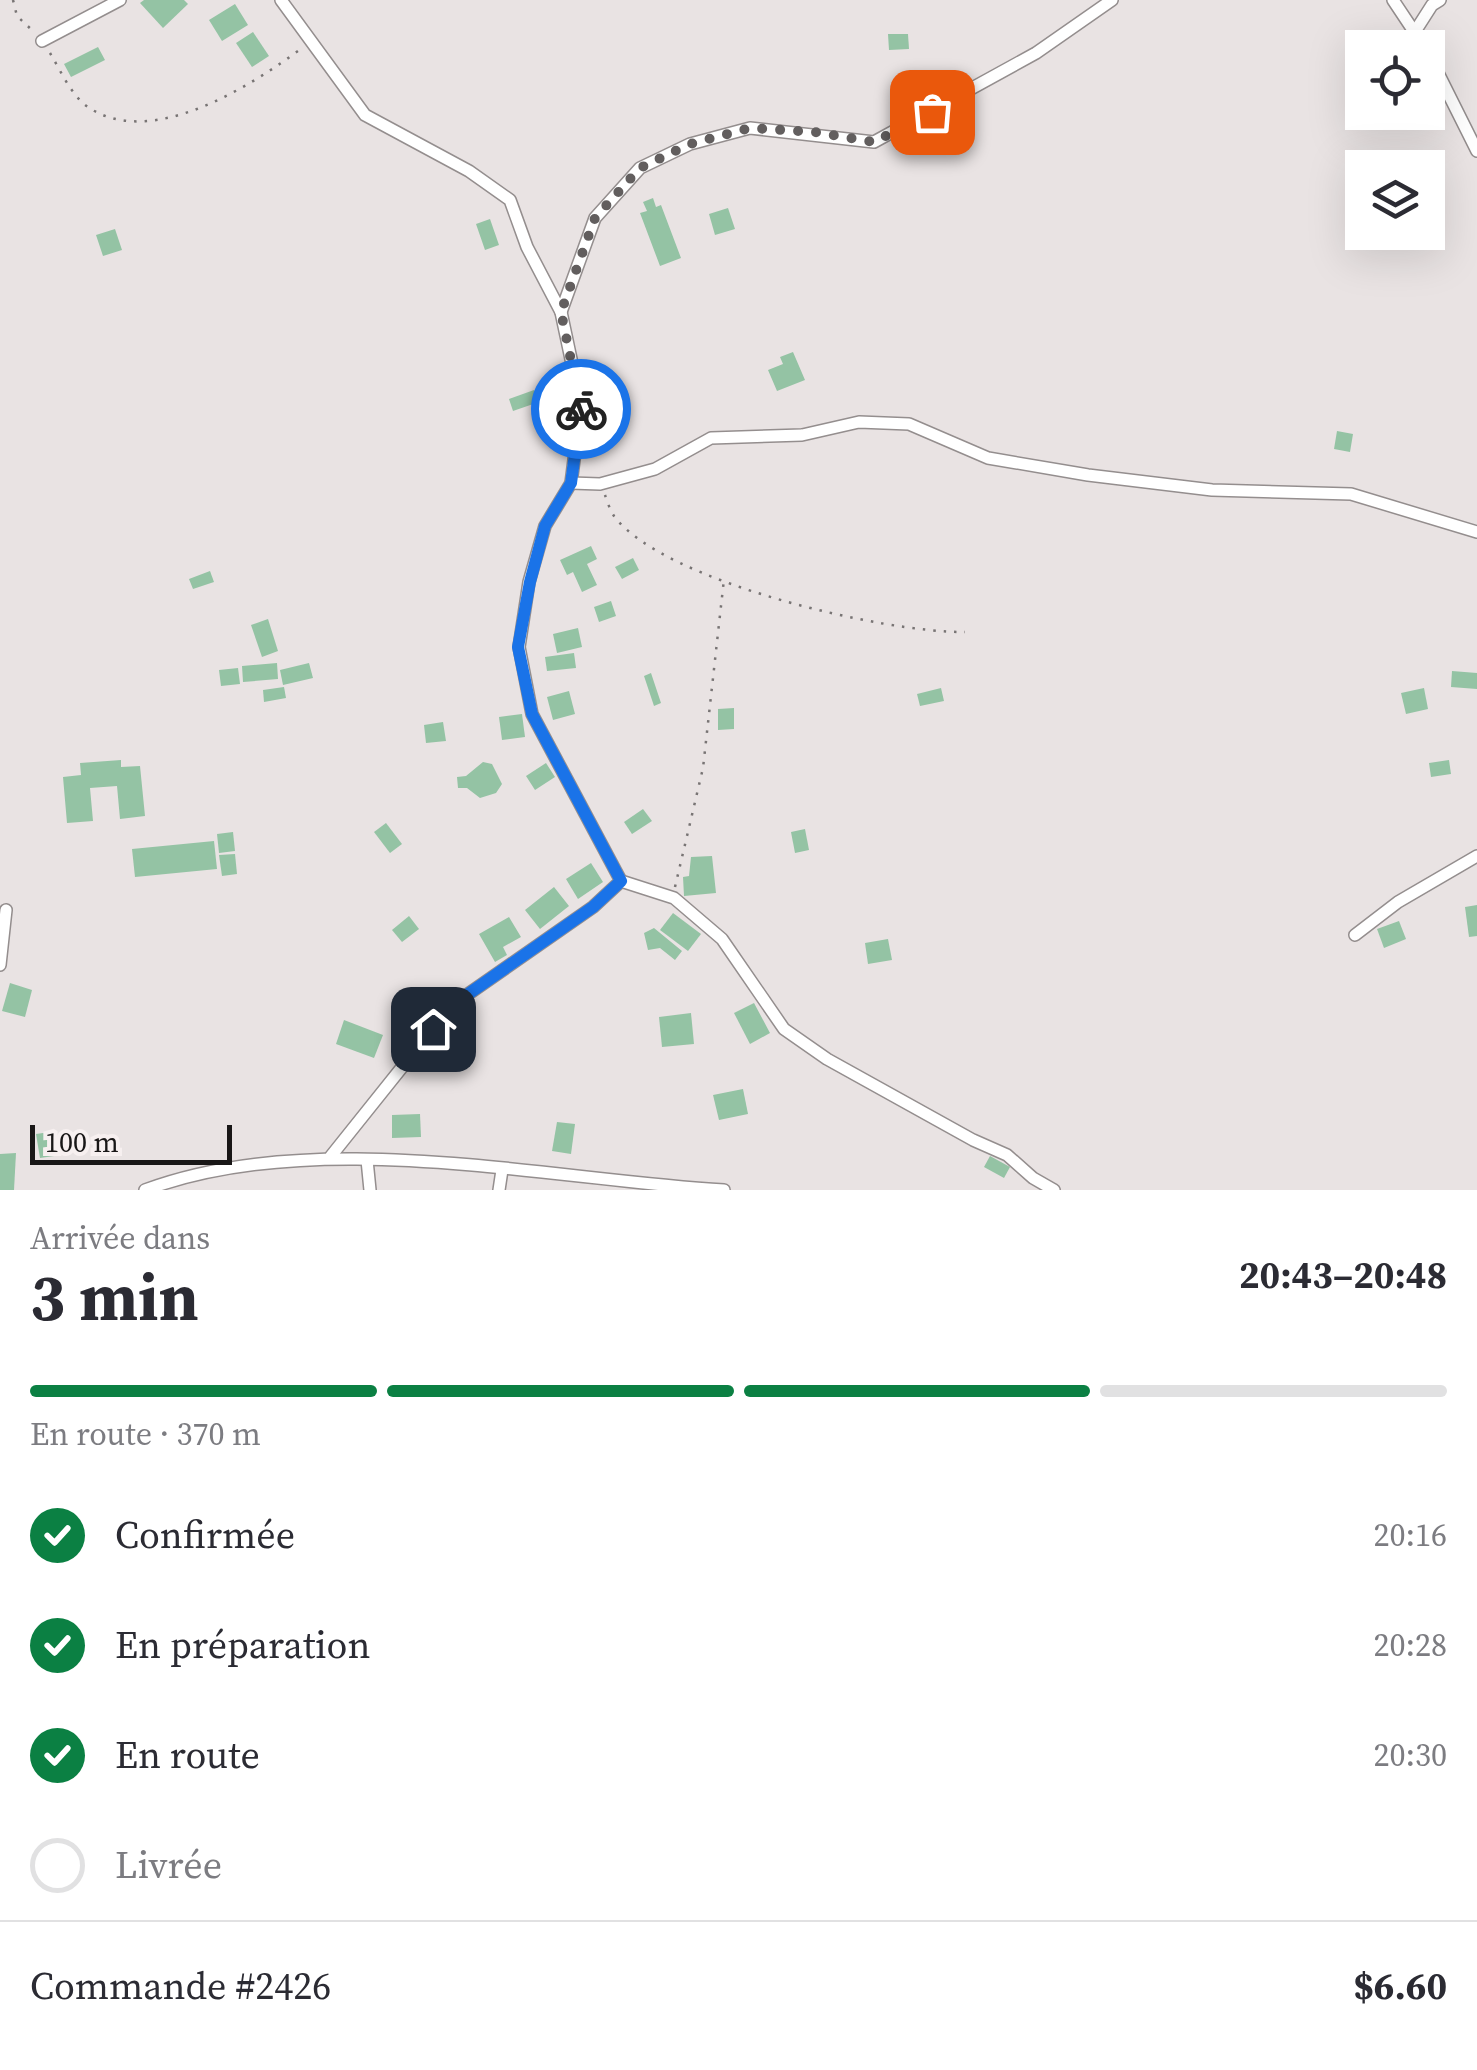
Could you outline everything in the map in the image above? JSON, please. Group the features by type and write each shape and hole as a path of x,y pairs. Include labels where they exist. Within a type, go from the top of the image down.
{"street":[{"path":"42,40 120,0"},
{"path":"281,0 365,114 468,171 510,200 527,248 561,312 581,406 571,483 545,526 518,647 532,714 621,881 674,898 722,939 784,1029 827,1059 1006,1155 1054,1190"},
{"path":"561,312 595,218 640,168 690,144 750,128 815,132 874,142 1036,53 1112,0"},
{"path":"1393,0 1416,30 1432,4 1440,0"},
{"path":"1445,88 1477,151"},
{"path":"571,483 600,484 655,469 711,438 802,435 859,422 910,424 988,458 1212,490 1350,494 1477,532"},
{"path":"1355,935 1398,902 1477,856"},
{"path":"331,1156 451,1006 593,907 621,881"},
{"path":"0,965 6,910"},
{"path":"145,1190 178,1178 331,1156 724,1190"},
{"path":"368,1160 370,1190"},
{"path":"500,1190 502,1170"}],"path":[{"path":"13,0 18,16 42,40 71,88 90,109 125,122 160,122 272,70 312,41"},
{"path":"600,484 613,515 642,542 672,560 791,604 922,632 965,632"},
{"path":"674,898 677,870 703,768 724,580"}],"building":[{"path":"184,0 188,4 163,28 140,3"},
{"path":"235,4 248,25 222,41 209,20"},
{"path":"253,32 269,56 252,67 236,43"},
{"path":"888,34 908,34 909,49 889,50"},
{"path":"98,47 105,60 71,77 64,64"},
{"path":"653,198 656,207 661,205 681,258 660,266 640,213 647,211 643,202"},
{"path":"728,208 735,229 715,235 709,214"},
{"path":"490,219 499,245 485,250 476,224"},
{"path":"115,229 122,250 103,256 96,235"},
{"path":"793,352 805,380 777,391 768,370 783,364 780,357"},
{"path":"534,390 539,402 513,411 509,399"},
{"path":"1337,431 1353,434 1350,452 1334,449"},
{"path":"591,546 597,559 587,564 597,585 582,592 573,572 567,575 560,560"},
{"path":"633,558 639,570 622,579 615,567"},
{"path":"210,571 214,582 193,589 189,579"},
{"path":"611,601 616,616 599,622 594,607"},
{"path":"268,619 278,651 262,657 251,625"},
{"path":"578,628 582,647 557,653 553,634"},
{"path":"574,653 576,668 547,671 545,657"},
{"path":"277,663 278,679 243,682 242,666"},
{"path":"309,663 313,678 283,685 280,670"},
{"path":"238,668 240,684 221,686 219,670"},
{"path":"1452,671 1477,673 1477,689 1451,687"},
{"path":"651,673 661,703 654,706 644,676"},
{"path":"284,687 286,698 264,702 263,690"},
{"path":"941,688 944,701 920,706 917,694"},
{"path":"1424,688 1428,709 1406,714 1401,693"},
{"path":"569,691 575,714 553,720 547,697"},
{"path":"734,708 734,729 718,730 718,709"},
{"path":"522,714 525,737 502,740 499,717"},
{"path":"443,722 446,741 426,743 424,725"},
{"path":"121,760 121,767 140,766 145,816 120,819 117,786 90,788 93,821 67,823 63,777 81,775 80,763"},
{"path":"1449,760 1451,774 1431,777 1429,763"},
{"path":"483,762 492,764 502,784 496,793 480,798 467,788 458,788 457,777 466,776"},
{"path":"546,763 555,777 535,790 526,776"},
{"path":"643,809 652,821 632,834 624,822"},
{"path":"386,823 402,844 390,853 374,832"},
{"path":"805,829 809,850 795,853 791,832"},
{"path":"233,832 235,851 219,853 217,834"},
{"path":"214,841 217,869 135,877 132,849"},
{"path":"235,854 237,874 222,876 219,855"},
{"path":"712,856 716,893 684,896 683,877 689,876 691,857"},
{"path":"591,863 603,882 578,899 566,879"},
{"path":"554,887 569,906 540,929 525,910"},
{"path":"1477,905 1477,936 1469,937 1465,907"},
{"path":"673,913 701,934 688,951 660,930"},
{"path":"409,916 419,929 402,942 392,930"},
{"path":"509,917 521,937 503,947 507,955 495,962 479,934"},
{"path":"1399,921 1406,939 1384,948 1377,929"},
{"path":"654,928 682,951 675,960 660,948 648,950 644,933"},
{"path":"888,939 892,960 868,964 865,943"},
{"path":"10,983 32,990 25,1017 2,1011"},
{"path":"754,1003 770,1033 750,1044 734,1013"},
{"path":"691,1013 694,1044 662,1047 659,1017"},
{"path":"344,1020 383,1035 374,1058 336,1044"},
{"path":"743,1089 748,1114 719,1120 713,1095"},
{"path":"420,1114 421,1137 392,1138 392,1115"},
{"path":"557,1122 575,1124 571,1154 552,1151"},
{"path":"50,1132 54,1156 40,1158 36,1134"},
{"path":"16,1153 14,1190 0,1190 0,1154"},
{"path":"990,1156 1010,1167 1004,1178 984,1167"}],"way so far":[{"path":"581,409 561,312 595,218 640,168 690,144 750,128 815,132 874,142 932,112"}],"route":[{"path":"433,1029 451,1006 593,907 621,881 532,714 518,647 545,526 571,483 581,409"}]}
